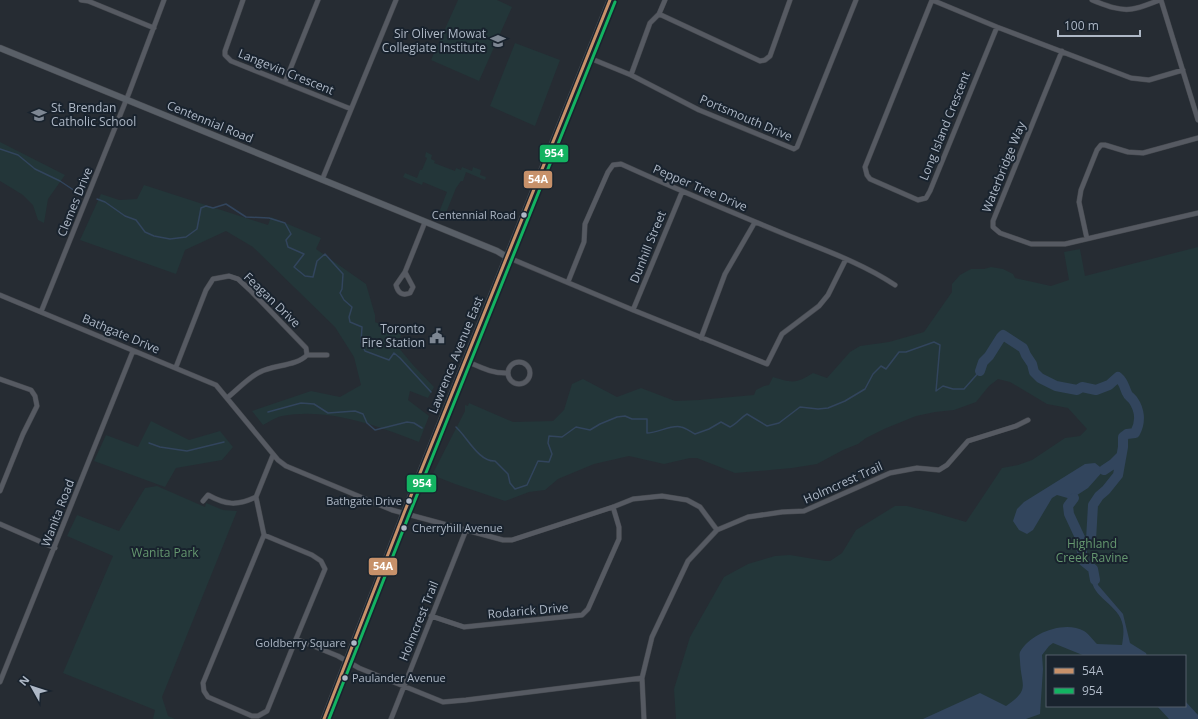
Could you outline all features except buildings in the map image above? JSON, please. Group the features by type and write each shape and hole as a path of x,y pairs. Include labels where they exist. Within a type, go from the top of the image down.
{"main road":[{"name":"Lawrence Avenue East","path":"324,719 404,513 610,0"},
{"name":"Centennial Road","path":"0,48 497,251 506,257"}],"street":[{"path":"81,0 88,1 154,28"},
{"name":"Clemes Drive","path":"42,312 164,0"},
{"name":"Langevin Crescent","path":"243,0 228,41 225,54 231,61 351,109"},
{"path":"285,82 318,0"},
{"path":"322,180 396,0"},
{"path":"631,74 650,23 659,14 665,0"},
{"path":"659,14 760,61 765,60 770,56 790,0"},
{"name":"Portsmouth Drive","path":"587,57 631,74 699,110 794,149 797,147 856,0"},
{"path":"932,0 997,27 1131,78 1149,80 1183,70"},
{"name":"Long Island Crescent","path":"932,0 865,167 870,179 918,200 926,198 930,191 997,27"},
{"path":"1092,0 1110,7 1121,9 1133,9 1160,0 1198,120"},
{"name":"Waterbridge Way","path":"1062,51 993,221 993,228 1000,233 1031,244 1065,244 1198,213"},
{"path":"1087,239 1079,202 1081,190 1097,150 1101,145 1128,152 1143,153 1198,138"},
{"name":"Pepper Tree Drive","path":"568,282 584,242 585,224 608,172 613,165 621,164 682,192 846,259 877,273 895,285"},
{"name":"Dunhill Street","path":"633,310 682,192"},
{"path":"406,272 413,287 410,293 406,295 401,294 398,291 396,285 406,272 425,222"},
{"path":"701,338 725,274 755,222"},
{"name":"Centennial Road","path":"506,257 767,364 782,334 819,306 828,295 846,259"},
{"name":"Feagan Drive","path":"176,367 206,290 213,279 229,276 238,279 251,291 306,348 307,355"},
{"name":"Bathgate Drive","path":"0,295 176,367 216,385 273,455 286,466 404,513"},
{"name":"Wanita Road","path":"0,682 134,351"},
{"path":"227,398 258,372 303,360 307,355 327,354"},
{"path":"466,361 492,372 508,374"},
{"path":"515,362 525,363 530,369 528,379 522,383 514,383 508,374 510,367 515,362"},
{"path":"0,379 31,390 35,396 37,406 23,434 0,491"},
{"name":"Holmcrest Trail","path":"644,719 642,678 652,637 688,561 717,530 748,517 782,512 804,511 890,472 917,468 939,470 948,465 968,441 1016,426 1028,420"},
{"path":"264,535 312,555 321,561 325,569 267,711 258,716 252,716 208,697 204,691 203,683 264,535 256,496 273,455"},
{"path":"202,501 208,495 227,504 237,503 256,496"},
{"path":"404,513 504,540 512,540 633,499 662,496 687,500 700,507 717,530"},
{"name":"Rodarick Drive","path":"431,616 464,627 582,615 588,609 620,539 619,527 613,507"},
{"path":"0,524 55,548"},
{"name":"Holmcrest Trail","path":"390,719 466,530"},
{"path":"296,639 443,702 642,678"}],"green space":[{"path":"458,0 497,0 512,7 479,81 431,60"},
{"path":"515,43 560,60 535,126 490,106"},
{"path":"0,142 65,175 48,199 44,223 38,220 33,205 23,195 0,181"},
{"path":"426,152 432,155 431,159 435,161 434,163 455,171 456,168 461,170 462,167 472,171 473,167 481,170 480,175 486,177 485,180 466,172 463,181 461,181 456,188 444,218 438,215 447,192 423,182 422,185 403,177 405,173 417,178 427,158 425,157"},
{"path":"144,185 268,225 271,217 321,238 316,249 366,284 375,315 375,322 401,334 398,347 434,387 428,398 410,391 408,400 429,416 419,442 370,424 335,416 317,414 282,416 263,425 252,411 311,391 340,397 361,385 354,357 335,327 253,247 226,231 185,250 176,274 80,240 101,194 119,200 137,199"},
{"name":"Highland Creek Ravine","path":"1198,247 1198,719 676,719 674,689 690,637 724,577 748,564 775,556 790,555 830,561 842,553 856,530 895,506 907,506 966,522 1002,468 1018,465 1032,460 1065,438 1080,436 1087,429 1068,408 1047,404 1010,382 998,379 989,386 976,402 954,410 916,416 884,429 858,444 817,464 792,468 735,473 697,458 690,458 664,464 629,456 594,464 558,479 545,490 529,492 505,501 432,475 465,411 465,405 468,406 469,403 513,422 553,421 564,410 572,384 583,379 617,397 641,388 675,401 754,395 756,390 769,385 773,377 790,381 798,381 813,373 827,378 850,352 860,346 889,342 924,332 952,292 952,284 960,275 971,269 984,269 991,267 1003,269 1013,274 1015,278 1051,286 1069,280 1064,252 1080,249 1085,276"},
{"path":"151,421 189,440 220,431 233,447 222,460 176,468 165,487 94,461 106,435 138,447"},
{"name":"Wanita Park","path":"157,486 205,507 206,503 223,510 237,511 162,697 168,716 175,719 153,719 155,710 63,673 113,556 67,536 77,515 119,531 145,488"}],"water":[{"path":"1095,463 1104,470 1088,488 1071,499 1057,495 1052,498 1033,530 1027,534 1019,530 1013,521 1017,509 1024,502 1085,464"},
{"path":"1094,563 1098,585 1123,614 1130,643 1146,653 1147,655 1083,655 1053,643 1042,655 1043,669 1040,714 1026,719 923,719 980,693 1006,706 1022,691 1023,682 1020,652 1032,639 1049,630 1067,627 1076,628 1086,632 1097,644 1122,645 1123,626 1120,617 1096,591 1092,584 1091,575"},
{"path":"1186,702 1198,715 1198,719 1169,719 1158,707 1186,707"}],"waterway":[{"path":"0,149 18,155 35,169 60,181 78,193"},
{"path":"97,199 105,202 125,216 136,220 145,232 154,236 170,239 186,237 197,229 201,208 206,206 213,208 226,204 246,217 269,218 285,223 291,234 286,240 288,247 304,254 294,267 305,276 313,277 317,261 325,254 343,274 342,289 340,293 344,300 352,307 349,317 350,322 362,327 361,342 365,351 389,360 394,353 431,392"},
{"path":"980,371 983,362 989,356 1003,335 1023,348 1032,364 1034,372 1040,378 1056,386 1077,390 1082,387 1096,390 1109,385 1118,377 1123,383 1127,394 1135,404 1139,416 1137,429 1135,433 1127,434 1123,437 1123,447 1118,475 1093,505 1091,540 1083,544 1081,547 1082,560 1093,569 1095,580"},
{"path":"456,427 484,458 495,461 508,474 510,483 515,489 527,485 538,461 549,462 552,454 548,443 549,436 562,437 576,427 590,430 617,417 625,416 632,419 647,419 647,433 677,426 685,428 695,434 709,429 721,422 730,427 747,414 767,426 779,423 800,407 818,409 828,408 845,401 865,389 873,374 881,366 886,369 899,352 906,352 934,342 940,345 936,391 943,386 953,389 964,389 980,371"},
{"path":"268,412 301,403 314,404 328,413 355,411 363,414 367,423 375,430 407,422 414,423 422,428"},
{"path":"149,443 160,447 187,451 224,442"},
{"path":"1104,470 1121,456"},
{"path":"1074,498 1068,506 1069,514 1083,544"}],"transit line":[{"name":"54A","path":"324,719 404,513 610,0"},
{"name":"954","path":"329,719 409,515 615,2"}],"place":[{"name":"Sir Oliver Mowat Collegiate Institute","path":"498,41"},
{"name":"St. Brendan Catholic School","path":"39,115"},
{"name":"Centennial Road","path":"524,215"},
{"name":"Toronto Fire Station","path":"437,336"},
{"name":"Bathgate Drive","path":"409,501"},
{"name":"Cherryhill Avenue","path":"404,528"},
{"name":"Goldberry Square","path":"354,643"},
{"name":"Paulander Avenue","path":"345,678"}]}
